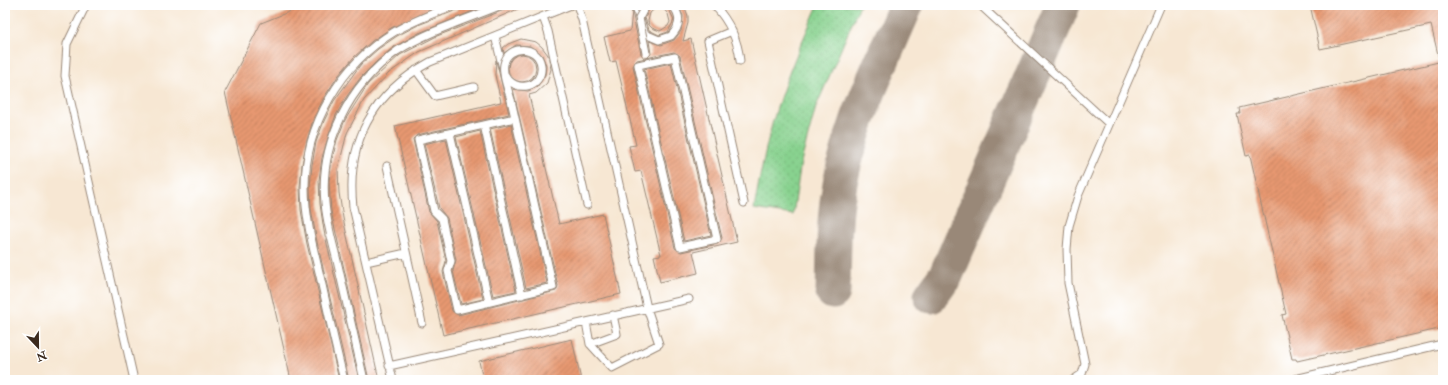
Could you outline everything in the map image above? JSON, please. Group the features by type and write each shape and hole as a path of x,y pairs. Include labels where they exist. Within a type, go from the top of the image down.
{"lane":[{"path":"86,5 67,44 65,76 134,380"},
{"path":"344,380 306,216 306,172 316,129 321,114 335,89 353,66 375,45 414,21 455,5"},
{"path":"364,380 325,202 327,161 338,123 359,88 376,69 397,52 422,38 502,5"},
{"path":"393,380 352,193 353,163 362,131 378,105 399,82 416,70 430,62 571,5"},
{"path":"577,5 582,20 647,308 659,344 612,368 590,344 586,322"},
{"path":"634,5 642,28 646,34 654,39 664,40 677,30 679,19 672,5"},
{"path":"646,5 639,18 648,63"},
{"path":"714,5 732,30 739,47 740,61"},
{"path":"980,5 1109,124"},
{"path":"1073,380 1082,374 1085,364 1068,283 1067,249 1070,226 1078,196 1161,5"},
{"path":"543,17 548,31 587,205"},
{"path":"732,30 708,41 744,203"},
{"path":"495,36 505,75 508,82 527,86 533,84 540,75 541,64 538,58 531,51 519,49 509,54 504,65 504,72 511,100 553,287 457,310 448,272 451,261 442,219 434,211 418,140 515,118"},
{"path":"675,57 716,239 680,247 638,65 648,63 675,57"},
{"path":"416,70 434,96 474,87"},
{"path":"484,125 522,295"},
{"path":"450,133 489,302"},
{"path":"387,166 422,323"},
{"path":"366,262 406,253"},
{"path":"389,366 689,299"},
{"path":"590,344 617,334 613,315"},
{"path":"1291,380 1438,345"}],"green space":[{"path":"818,5 860,5 816,107 801,162 793,215 754,209 766,147 780,97"}],"building":[{"path":"306,5 441,5 391,28 372,41 354,57 338,76 325,96 314,117 307,140 302,164 300,187 301,210 307,244 339,380 291,380 225,92 261,23"},
{"path":"460,5 488,5 419,33 394,47 377,61 361,77 347,96 336,115 328,137 322,158 319,180 320,204 324,231 359,380 349,380 317,242 311,209 310,187 316,142 334,101 361,64 378,49 397,36 418,25 457,10"},
{"path":"507,5 527,5 419,52 389,73 364,100 347,133 338,169 339,193 343,218 379,380 369,380 331,211 329,181 337,140 345,120 368,84 400,55 437,36 504,10"},
{"path":"651,5 659,5 650,13 648,21 649,25 660,31 668,26 670,22 668,14 660,5 667,5 674,20 668,32 659,35 649,30 645,18"},
{"path":"678,5 684,5 688,16 688,23 683,41 691,39 737,242 693,252 698,273 660,282 654,256 661,255 641,171 635,172 629,146 636,145 616,61 610,62 604,37 630,31 632,11 641,54 644,58 646,58 637,60 633,66 675,248 681,252 718,244 722,238 680,56 674,52 647,58 651,54 649,41 661,45 674,40 681,31 683,16"},
{"path":"1310,5 1443,5 1443,59 1439,59 1431,25 1320,49"},
{"path":"521,39 536,42 542,47 548,55 551,69 547,83 536,93 529,95 559,224 603,214 621,294 443,335 395,126 501,102 495,75 496,60 509,114 417,135 413,139 429,212 437,221 446,261 443,272 452,311 458,315 556,291 558,286 513,89 528,91 537,87 545,75 546,65 542,55 530,46 516,45 504,53 503,48 508,44"},
{"path":"522,54 532,58 536,68 532,78 522,82 512,78 508,68 512,58"},
{"path":"1443,61 1443,328 1297,361 1296,359 1292,359 1282,315 1286,314 1250,155 1246,156 1237,114 1240,114 1239,108"},
{"path":"671,63 711,235 684,241 644,69"},
{"path":"511,124 547,283 526,288 490,129"},
{"path":"480,131 516,291 493,296 456,137"},
{"path":"446,139 483,299 461,304 453,271 456,260 447,218 439,208 424,144"},
{"path":"572,339 581,380 483,380 479,361"}],"taxiway":[{"path":"833,292 834,235 841,176 865,101 906,5"},
{"path":"931,296 946,275 1063,5"}]}
